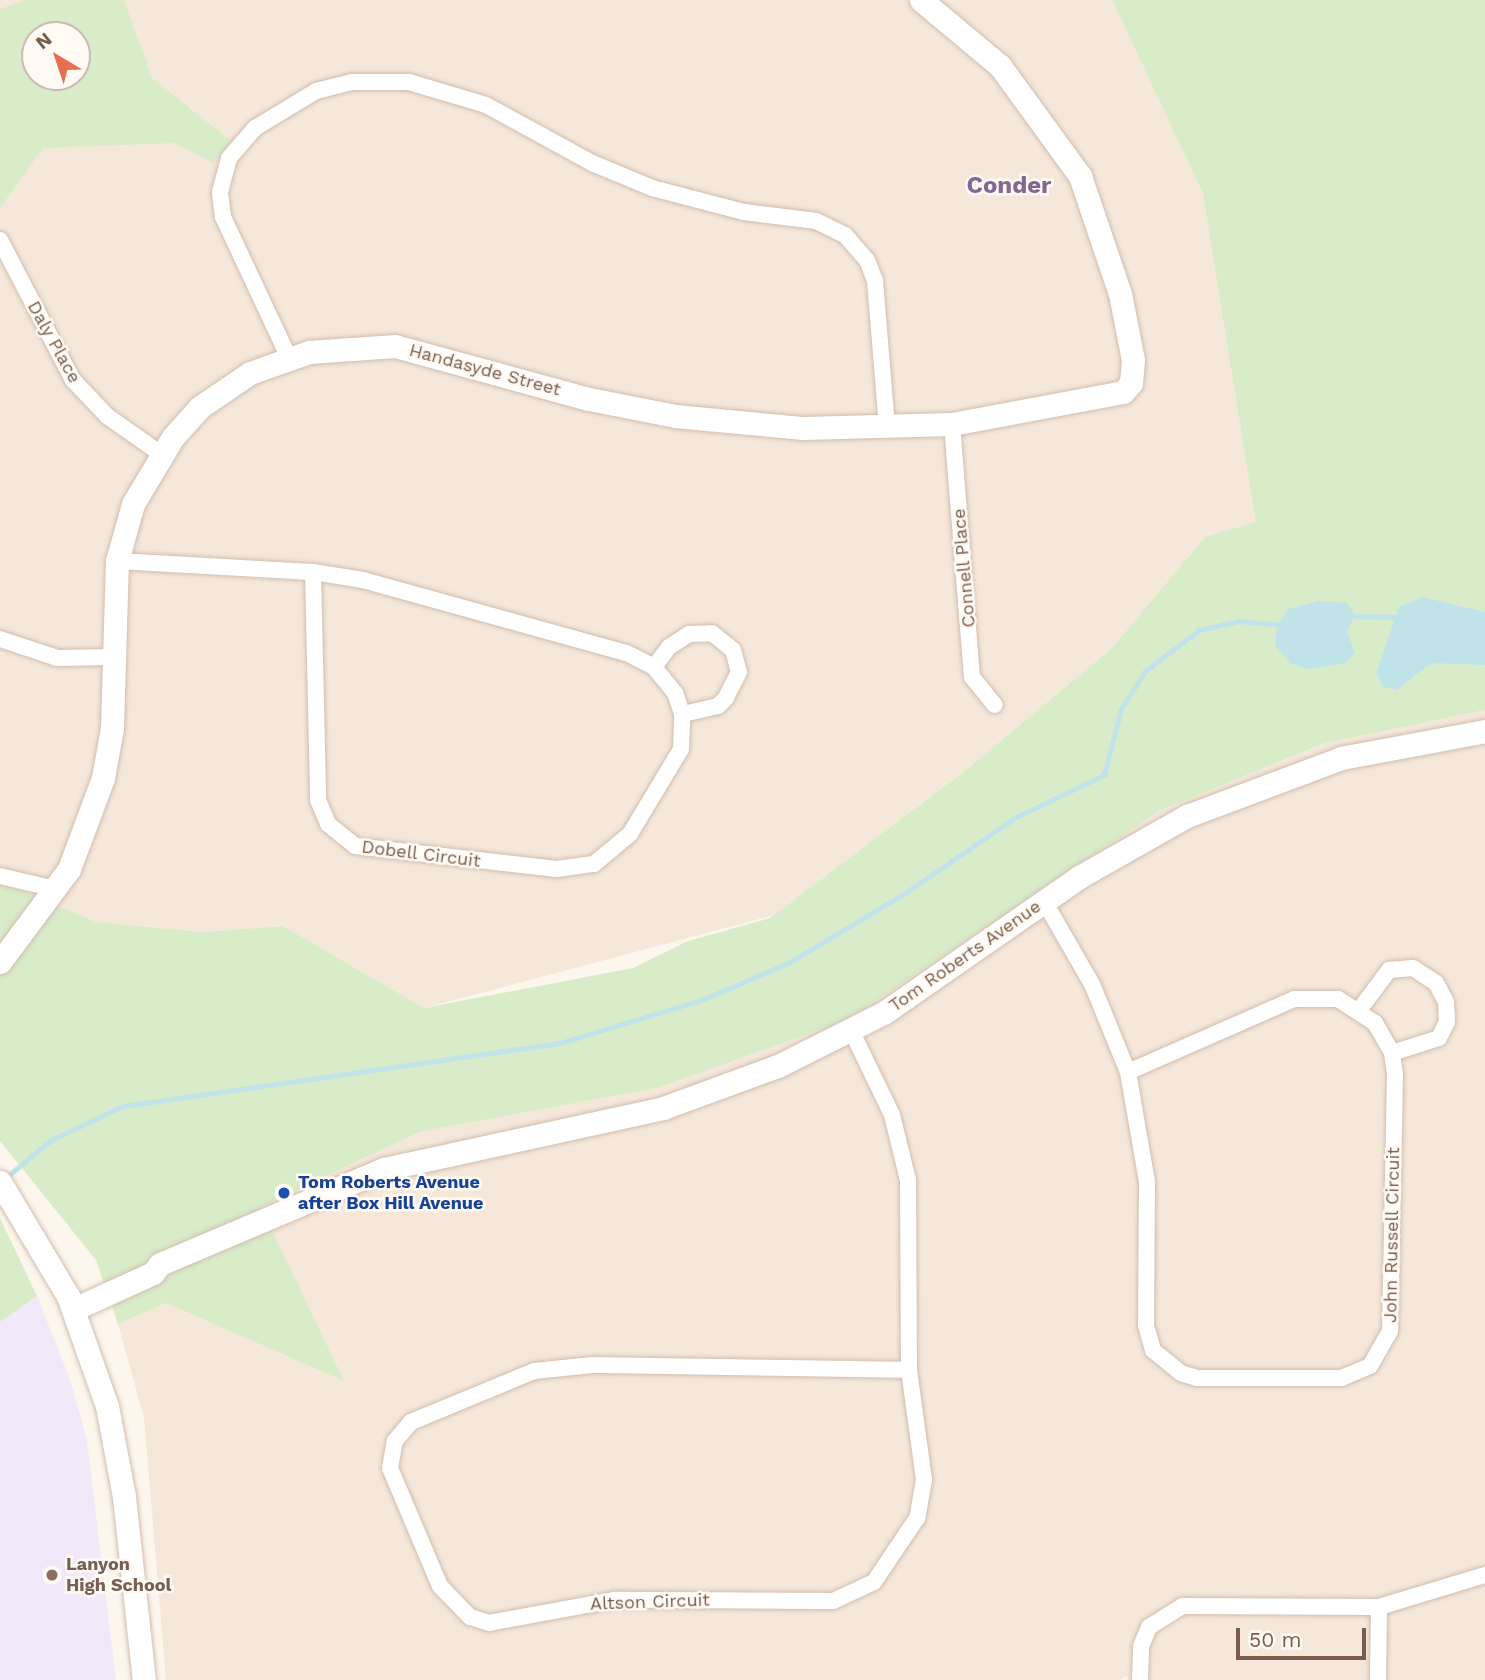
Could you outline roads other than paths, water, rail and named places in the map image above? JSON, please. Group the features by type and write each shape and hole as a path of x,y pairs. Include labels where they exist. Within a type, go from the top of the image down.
{"street":[{"name":"Handasyde Street","path":"0,962 57,889 89,825 103,778 114,657 117,561 132,504 161,454 211,399 250,373 289,358 351,345 395,346 675,416 803,428 887,428 952,424 1111,398 1131,383 1120,294 1080,176 1000,66 921,0"},
{"path":"289,358 223,217 220,192 229,158 255,128 316,91 352,82 409,82 486,105 592,163 652,188 744,212 816,221 845,235 867,260 875,281 887,428"},
{"name":"Daly Place","path":"0,240 73,380 107,416 161,454"},
{"name":"Connell Place","path":"952,424 972,677 995,705"},
{"path":"117,561 313,572 363,580 626,653 654,667 675,693 682,714 718,706 726,698 739,672 733,650 712,633 689,635 669,647 654,667"},
{"name":"Dobell Circuit","path":"313,572 318,800 328,824 355,846 557,869 594,864 630,834 677,760 682,714"},
{"path":"0,639 57,659 114,657"},
{"name":"Tom Roberts Avenue","path":"71,1302 153,1273 160,1264 395,1166 582,1128 702,1095 851,1030 949,971 1044,901 1150,835 1265,783 1341,758 1485,731"},
{"path":"0,876 57,889"},
{"name":"John Russell Circuit","path":"1044,901 1093,984 1128,1072 1147,1182 1146,1325 1153,1350 1181,1373 1197,1378 1342,1378 1370,1366 1390,1331 1392,1053"},
{"path":"1128,1072 1294,999 1315,996 1360,1009 1392,1053 1438,1038 1447,1022 1446,1002 1436,983 1413,968 1389,970 1360,1009"},
{"name":"Altson Circuit","path":"851,1030 892,1115 908,1180 909,1370 924,1480 921,1506 874,1582 833,1601 614,1600 489,1623 470,1617 440,1586 390,1468 395,1441 411,1422 534,1371 593,1365 909,1370"},
{"path":"3,1186 71,1302 114,1436 144,1680"},
{"path":"1140,1680 1141,1646 1149,1627 1182,1606 1379,1607 1485,1575"},
{"path":"1378,1680 1379,1607"}],"water":[{"path":"1422,597 1485,612 1485,665 1431,663 1397,690 1383,687 1376,674 1399,607"},
{"path":"1318,601 1347,603 1355,615 1347,632 1355,653 1346,663 1308,669 1292,664 1275,646 1277,626 1288,609"}],"waterway":[{"path":"1351,616 1400,617"},
{"path":"4,1179 51,1140 123,1106 560,1043 704,999 788,963 902,895 1016,817 1104,775 1121,709 1145,671 1199,630 1239,621 1282,625"}],"place":[{"name":"Tom Roberts Avenue after Box Hill Avenue","path":"284,1193"},
{"name":"Lanyon High School","path":"52,1575"}],"district":[{"name":"Conder","path":"1009,186"}]}
